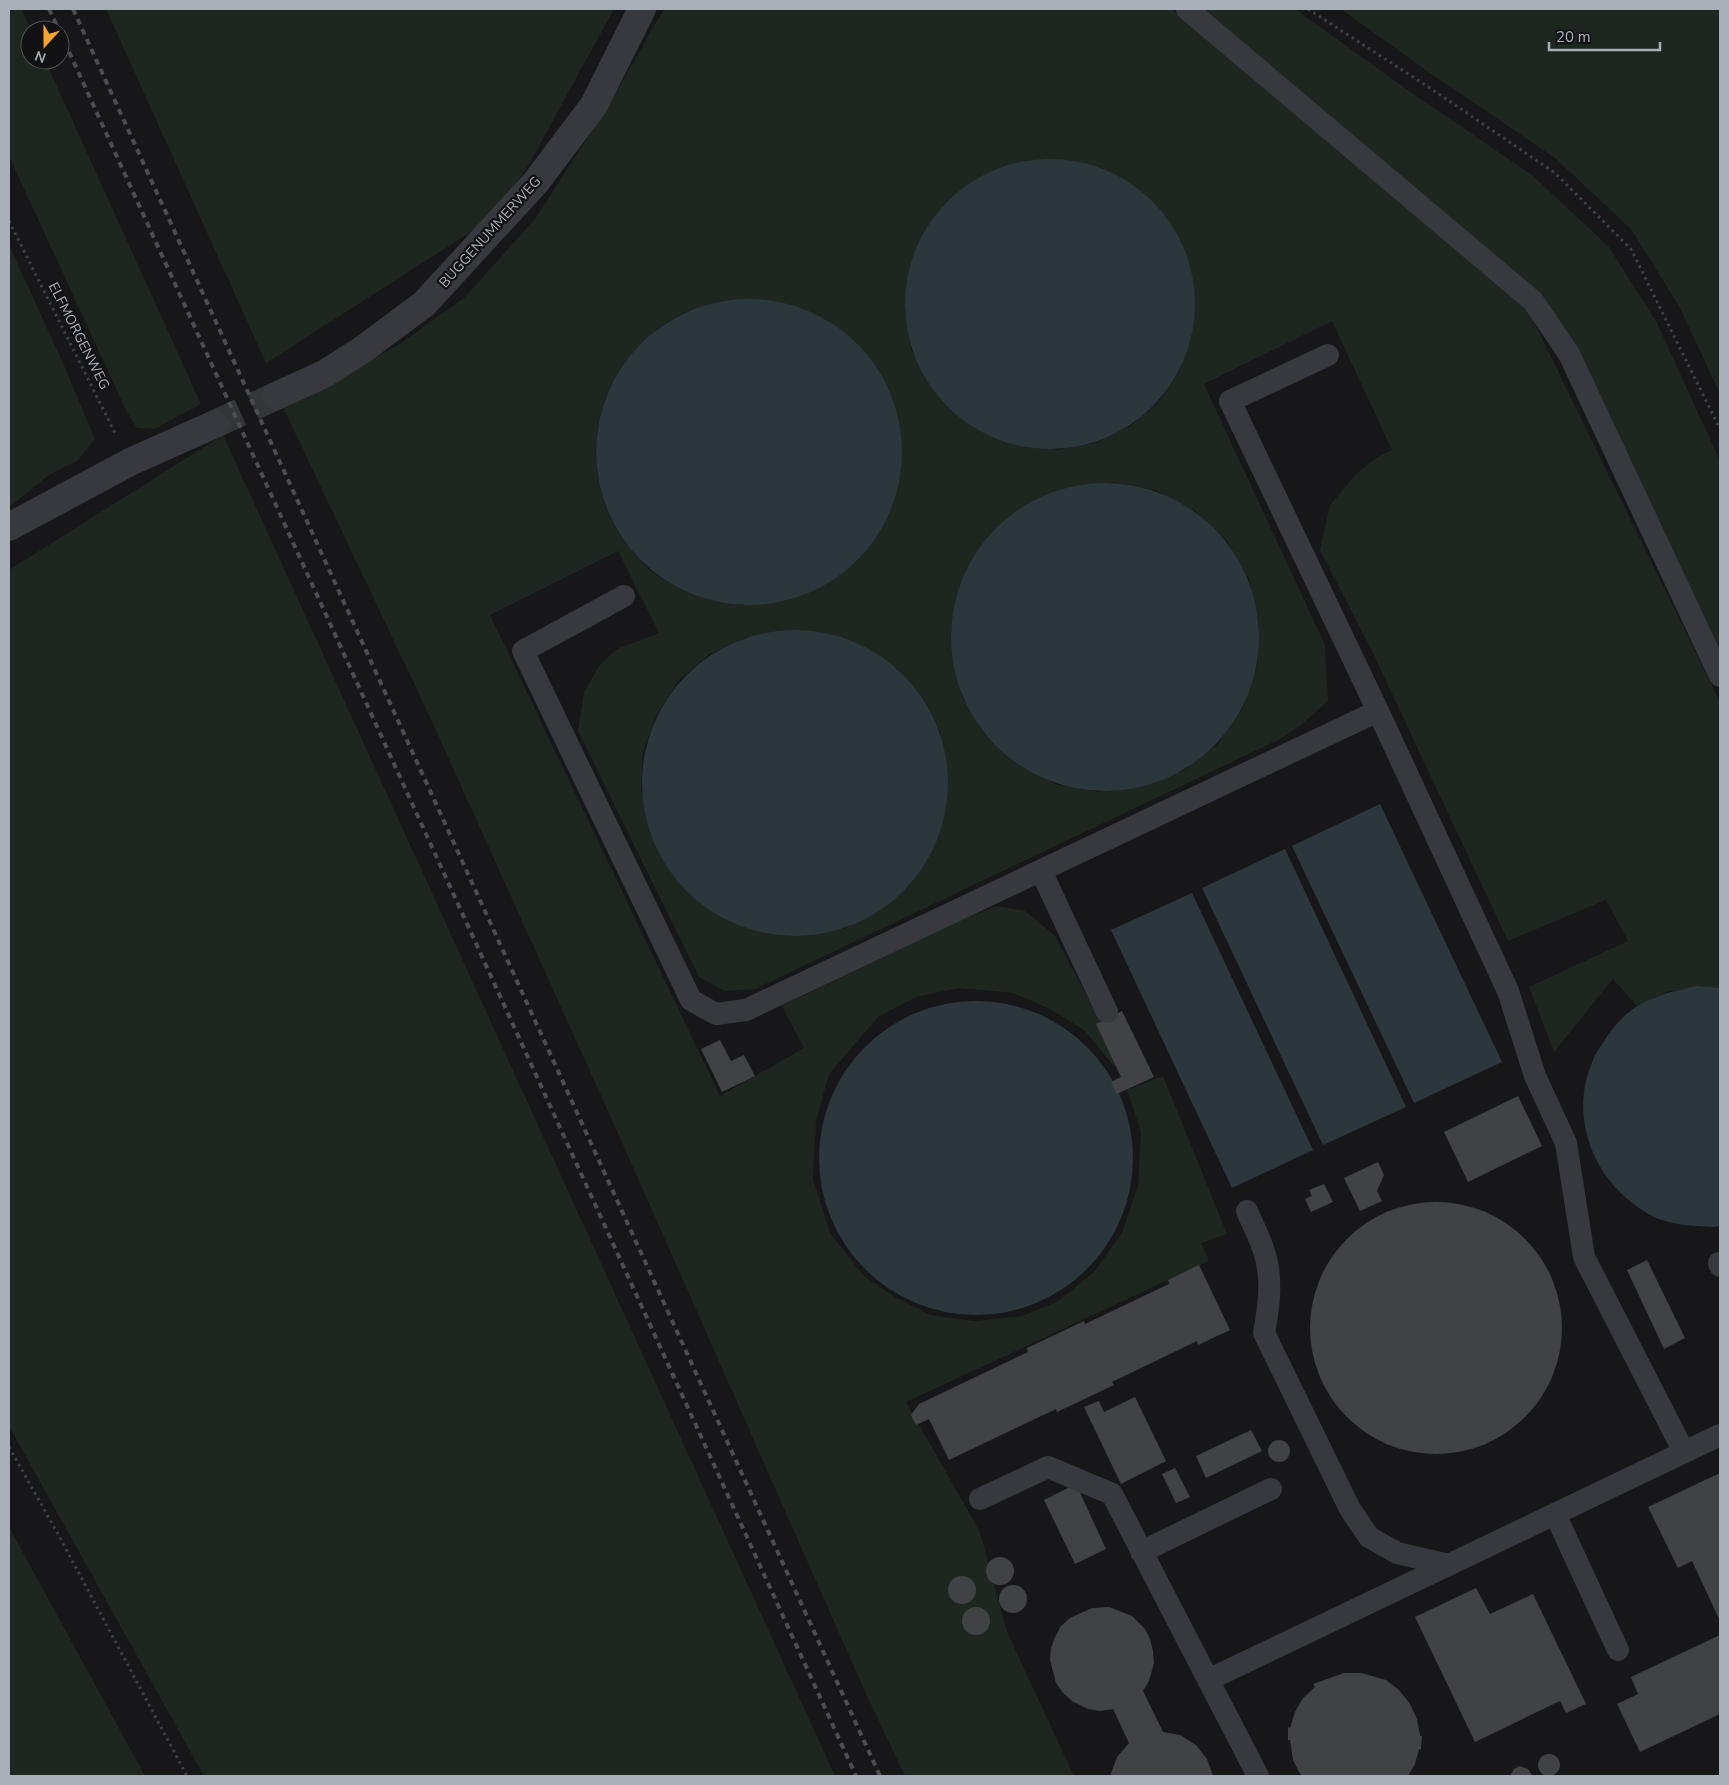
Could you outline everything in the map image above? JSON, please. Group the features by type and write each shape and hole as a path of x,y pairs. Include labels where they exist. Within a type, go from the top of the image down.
{"street":[{"name":"BUGGENUMMERWEG","path":"276,396 324,374 362,350 424,304 536,182 594,105 642,9"},
{"path":"9,527 130,462 215,424"}],"lane":[{"path":"1187,9 1533,301 1569,354 1720,676"},
{"path":"1328,355 1230,401 1378,711 1508,990 1535,1076 1566,1143 1584,1256 1684,1452"},
{"path":"624,596 523,650 691,1000 716,1014 746,1010 1378,711"},
{"path":"1041,871 1107,1012"},
{"path":"1247,1211 1264,1249 1268,1264 1269,1304 1264,1334 1350,1509 1369,1537 1397,1553 1449,1565"},
{"path":"1208,1680 1720,1435"},
{"path":"980,1499 1048,1467 1112,1494 1258,1776"},
{"path":"1141,1552 1271,1489"},
{"path":"1555,1514 1618,1650"}],"path":[{"path":"1308,9 1430,88 1555,173 1631,249 1720,429"},
{"name":"ELFMORGENWEG","path":"9,221 130,462"},
{"path":"9,1448 58,1534 187,1776"}],"shaded area":[{"path":"9,9 21,9 26,20 20,20 20,70 50,70 201,404 154,429 137,428 127,412 9,156"},
{"path":"106,9 614,9 529,164 504,201 474,230 266,363"},
{"path":"664,9 1171,9 1282,102 1509,285 1530,314 1720,702 1720,988 1697,986 1666,992 1637,1006 1613,979 1554,1052 1529,987 1628,941 1606,900 1508,941 1372,651 1320,550 1330,505 1356,474 1376,458 1392,450 1332,321 1204,384 1325,645 1328,701 1300,726 1278,740 755,989 725,991 699,977 578,731 584,692 599,666 617,649 659,633 618,551 490,615 720,1096 804,1048 782,1006 957,921 997,906 1025,911 1055,936 1122,1062 1114,1066 1084,1030 1050,1009 1014,993 959,988 916,997 878,1017 829,1074 816,1121 813,1179 830,1233 864,1276 895,1297 931,1315 974,1321 1022,1316 1057,1302 1094,1272 1122,1233 1138,1185 1141,1132 1127,1090 1163,1076 1227,1234 1201,1243 1209,1261 906,1402 980,1532 1007,1632 1074,1776 905,1776 867,1696 621,1140 429,715 282,405 397,346 465,297 535,219 610,103","holes":["1006,166 1192,336 1179,372 1158,403 1129,427 1094,443 1057,450 928,382 911,348 905,311 943,206 972,182","736,300 721,603 675,586 658,576 644,564 616,528 604,500 597,472 596,443 600,414 611,387 626,362 661,326 670,320 706,306","1112,482 1155,490 1195,511 1227,541 1249,579 1259,622 1257,666 1243,707 1218,744 1183,771 1098,792 1055,784 1016,763 984,733 961,695","746,637 897,668 923,698 941,734 910,885 879,911 843,929 641,791 643,752 657,714 679,680 710,654"]},
{"path":"1200,9 1295,9 1405,88 1532,175 1609,247 1657,323 1720,461 1720,656 1574,345"},
{"path":"1341,9 1720,9 1720,394 1679,306 1631,229 1555,158 1427,71"},
{"path":"1050,159 1078,162 1118,176 1142,192 1162,212 1184,249 1192,276 1195,304 1192,332 1178,372 1162,396 1142,416 1105,438 1078,446 1050,449 1022,446 982,432 958,416 938,396 916,359 908,332 905,304 908,276 922,236 938,212 958,192 995,170 1022,162"},
{"path":"9,245 63,363 95,439 78,460 49,475 9,507"},
{"path":"749,299 779,302 808,311 834,325 857,344 876,367 890,393 899,422 902,452 899,482 890,511 876,537 857,560 834,579 808,593 779,602 749,605 719,602 690,593 664,579 641,560 622,537 608,511 599,482 596,452 599,422 608,393 622,367 641,344 664,325 690,311 719,302"},
{"path":"223,435 835,1776 204,1776 9,1426 9,570"},
{"path":"1105,483 1135,486 1164,495 1191,509 1214,528 1233,551 1247,578 1256,607 1259,637 1256,667 1247,696 1233,723 1214,746 1191,765 1164,779 1135,788 1105,791 1075,788 1046,779 1019,765 996,746 977,723 963,696 954,667 951,637 954,607 963,578 977,551 996,528 1019,509 1046,495 1075,486"},
{"path":"795,630 825,633 854,641 880,656 903,675 922,698 937,724 945,753 948,783 945,813 937,842 922,868 903,891 880,910 854,925 825,933 795,936 765,933 736,925 710,910 687,891 668,868 653,842 645,813 642,783 645,753 653,724 668,698 687,675 710,656 736,641 765,633"},
{"path":"1380,804 1502,1062 1414,1103 1292,846"},
{"path":"1285,849 1406,1107 1323,1145 1202,888"},
{"path":"1192,893 1313,1150 1232,1188 1111,930"},
{"path":"1697,986 1720,988 1720,1226 1715,1227 1661,1220 1645,1212 1627,1199 1611,1183 1599,1165 1590,1145 1585,1125 1583,1103 1586,1082 1595,1056 1606,1038 1623,1017 1639,1005 1653,998"},
{"path":"976,1001 1007,1004 1036,1013 1063,1027 1087,1047 1107,1071 1121,1098 1130,1127 1133,1158 1130,1189 1121,1218 1107,1245 1087,1269 1063,1289 1036,1303 1007,1312 976,1315 945,1312 916,1303 889,1289 865,1269 845,1245 831,1218 822,1189 819,1158 822,1127 831,1098 845,1071 865,1047 889,1027 916,1013 945,1004"},
{"path":"9,1527 145,1776 9,1776"}],"building":[{"path":"1122,1011 1154,1077 1117,1094 1111,1082 1121,1077 1096,1024"},
{"path":"720,1040 731,1061 744,1055 755,1076 722,1092 701,1049"},
{"path":"1518,1096 1542,1146 1468,1182 1444,1132"},
{"path":"1378,1162 1384,1175 1377,1191 1382,1201 1360,1211 1344,1178"},
{"path":"1324,1184 1333,1202 1311,1212 1305,1199 1312,1196 1309,1190"},
{"path":"1424,1202 1448,1202 1473,1207 1496,1217 1516,1230 1534,1248 1547,1268 1557,1291 1562,1316 1560,1353 1553,1376 1534,1408 1516,1426 1496,1439 1473,1449 1448,1454 1424,1454 1399,1449 1376,1439 1356,1426 1338,1408 1325,1388 1315,1365 1310,1340 1310,1316 1315,1291 1325,1268 1338,1248 1356,1230 1376,1217 1399,1207"},
{"path":"1647,1260 1685,1338 1664,1349 1627,1270"},
{"path":"1199,1265 1230,1330 1198,1345 1197,1341 1112,1382 1114,1385 1057,1412 1056,1409 949,1460 929,1419 916,1425 911,1415 919,1404 1028,1352 1027,1348 1084,1321 1085,1324 1169,1284 1168,1280"},
{"path":"1135,1397 1166,1461 1121,1484 1084,1407 1099,1401 1104,1412"},
{"path":"1251,1430 1262,1451 1206,1478 1196,1456"},
{"path":"1279,1440 1287,1443 1290,1451 1287,1459 1279,1462 1271,1459 1268,1451 1271,1443"},
{"path":"1175,1468 1190,1497 1176,1503 1162,1474"},
{"path":"1720,1473 1720,1621 1692,1561 1678,1568 1648,1507"},
{"path":"1076,1484 1106,1549 1075,1564 1044,1500"},
{"path":"1000,1557 1010,1561 1014,1571 1010,1581 1000,1585 990,1581 986,1571 990,1561"},
{"path":"962,1576 972,1580 976,1590 972,1600 962,1604 952,1600 948,1590 952,1580"},
{"path":"1013,1585 1023,1589 1027,1599 1023,1609 1013,1613 1003,1609 999,1599 1003,1589"},
{"path":"1476,1588 1490,1614 1533,1594 1586,1704 1566,1713 1560,1701 1475,1742 1415,1617"},
{"path":"976,1607 986,1611 990,1621 986,1631 976,1635 966,1631 962,1621 966,1611"},
{"path":"1109,1607 1132,1616 1145,1629 1150,1639 1154,1663 1149,1681 1143,1691 1163,1732 1180,1735 1196,1745 1207,1759 1213,1776 1110,1776 1117,1757 1129,1743 1113,1709 1100,1711 1088,1709 1072,1701 1056,1683 1050,1660 1051,1648 1061,1626 1070,1618 1092,1608"},
{"path":"1720,1635 1720,1714 1640,1752 1617,1704 1638,1694 1631,1677"},
{"path":"1344,1673 1361,1673 1386,1680 1399,1690 1410,1704 1417,1719 1420,1736 1422,1736 1421,1749 1419,1749 1415,1764 1408,1776 1302,1776 1299,1772 1293,1760 1290,1740 1288,1740 1288,1727 1290,1728 1295,1712 1303,1698 1315,1687 1313,1684"},
{"path":"1549,1754 1557,1757 1560,1765 1557,1773 1549,1776 1541,1773 1538,1765 1541,1757"},
{"path":"1520,1766 1528,1769 1533,1776 1510,1776 1514,1769"}],"tunnel":[{"path":"215,424 276,396"}],"railway":[{"path":"49,9 54,20"},
{"path":"73,9 880,1776"},
{"path":"70,54 856,1776"}]}
